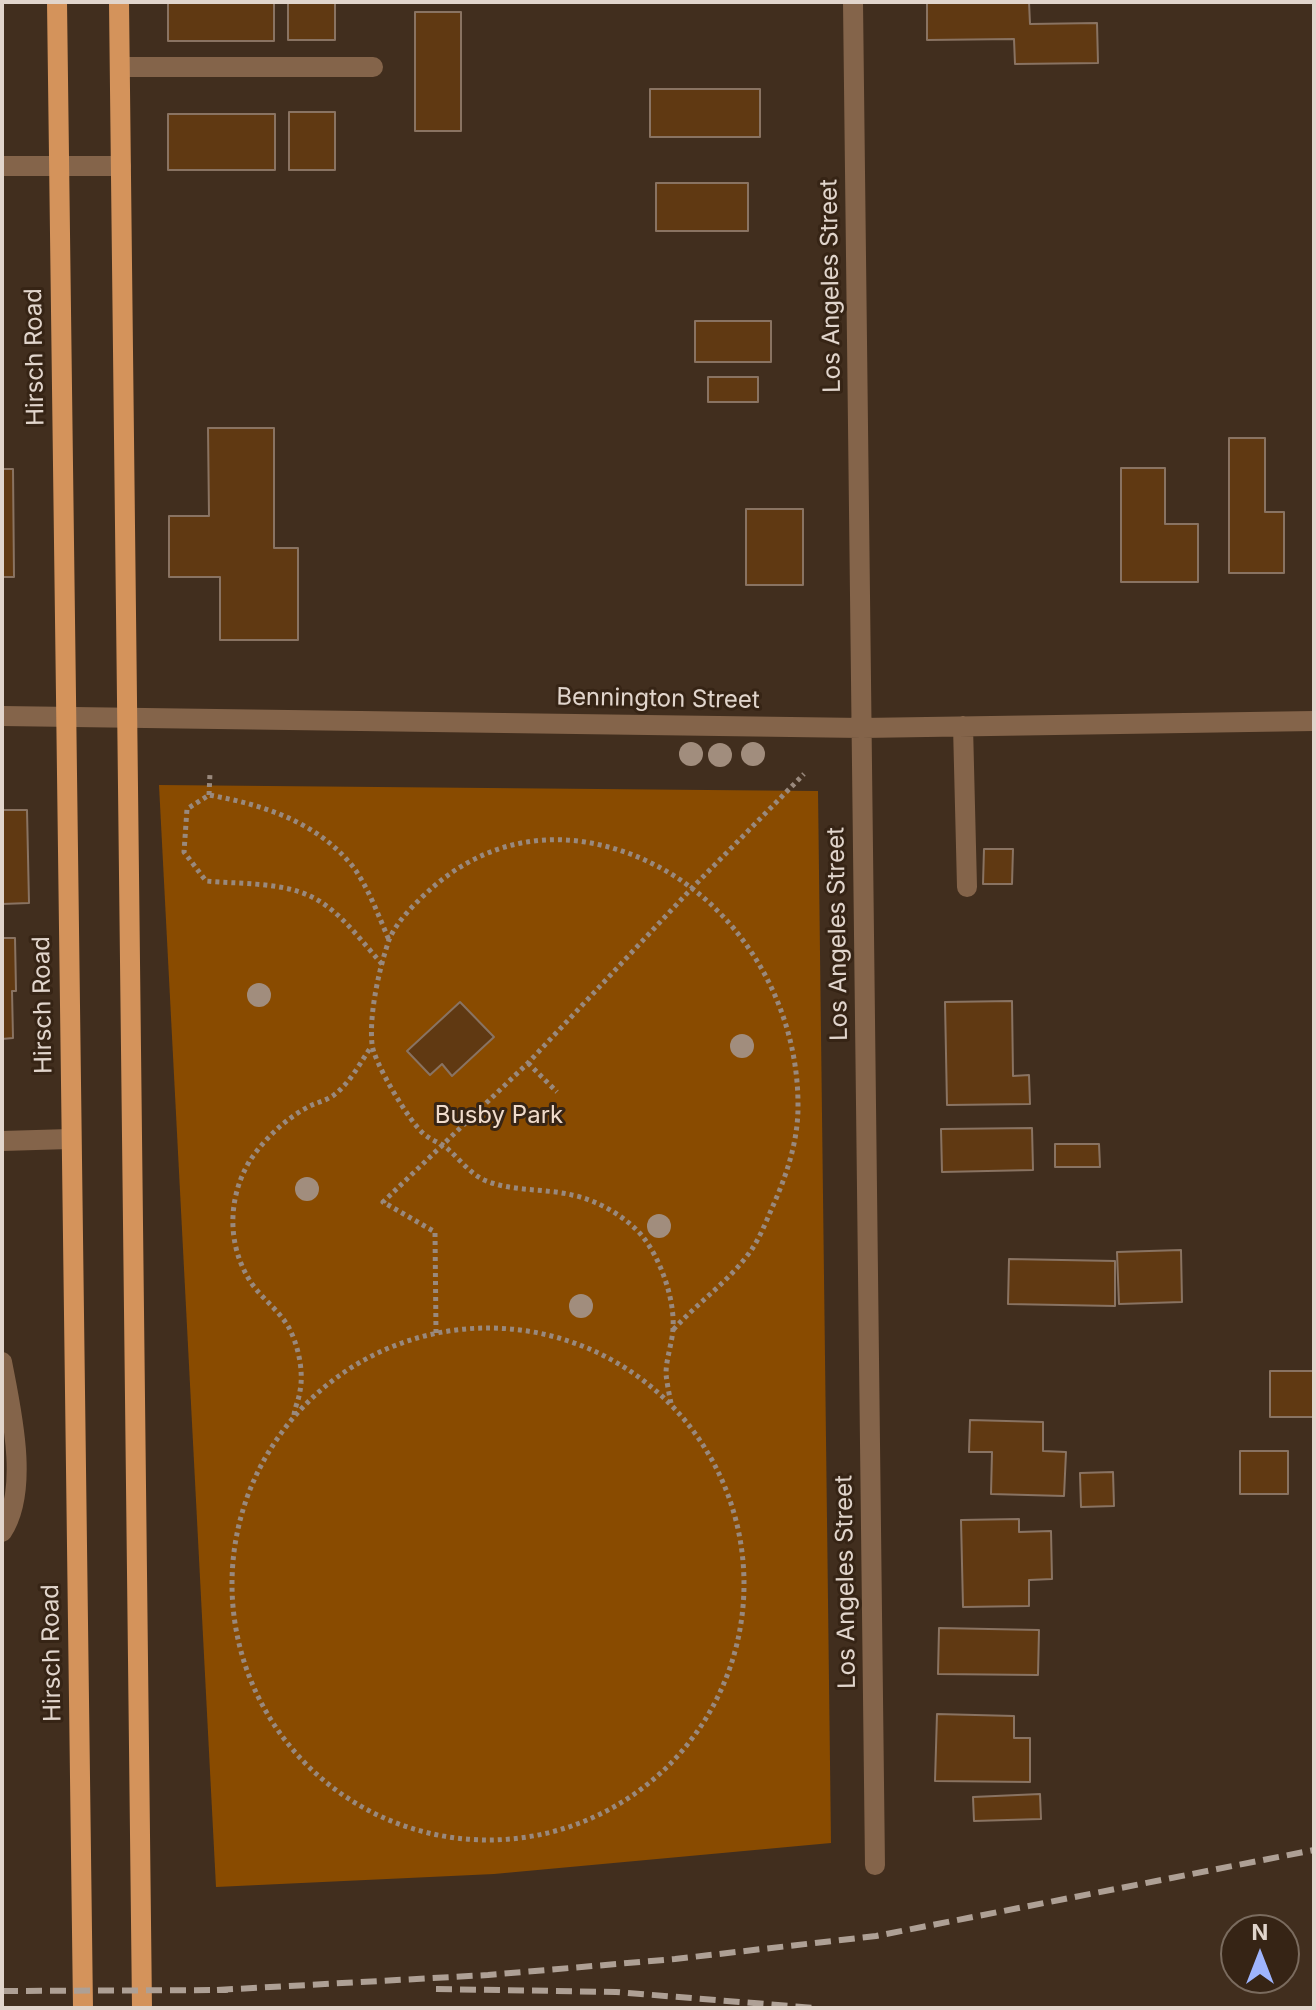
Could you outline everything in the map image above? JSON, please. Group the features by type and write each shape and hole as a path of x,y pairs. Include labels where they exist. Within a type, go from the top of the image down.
{"main road":[{"name":"Hirsch Road","path":"57,2 83,2008"},
{"path":"119,2 142,2008"}],"street":[{"name":"Los Angeles Street","path":"853,2 875,1865"},
{"path":"120,67 373,67"},
{"path":"2,166 121,166"},
{"name":"Bennington Street","path":"2,716 862,728 1314,721"},
{"path":"963,726 967,887"},
{"path":"2,1141 70,1139"},
{"path":"2,1362 10,1404 16,1468 11,1518 2,1532"}],"path":[{"path":"209,795 210,773"},
{"path":"436,1333 435,1232 383,1202 528,1063 804,774"},
{"path":"382,964 344,921 310,896 277,888 206,881 184,852 187,809 209,795 243,801 313,829 354,868 389,940"},
{"path":"294,1416 301,1377 296,1345 288,1326 253,1284 240,1259 232,1217 237,1190 248,1164 264,1141 293,1116 331,1098 344,1087 371,1047 374,1001 389,940 420,899 464,864 516,843 554,839 617,849 660,866 693,887 718,909 736,931 776,994 793,1047 798,1109 793,1149 783,1184 753,1248 673,1330"},
{"path":"371,1047 405,1110 427,1137 442,1144 480,1178 511,1188 573,1195 597,1204 627,1222 644,1238 667,1290 673,1330 666,1371 671,1404"},
{"path":"528,1063 557,1092"},
{"path":"499,1328 537,1333 575,1343 642,1379 671,1404 696,1433 716,1466 731,1501 741,1538 745,1577 743,1614 736,1652 723,1688 705,1722 681,1753 654,1780 589,1820 552,1832 515,1839 476,1840 438,1835 401,1825 366,1810 333,1789 304,1764 259,1702 244,1667 235,1630 231,1591 232,1554 240,1516 253,1480 271,1446 321,1388 352,1366 387,1348 436,1333 499,1328"}],"green space":[{"name":"Busby Park","path":"159,785 818,791 831,1843 494,1874 216,1887"}],"building":[{"path":"168,2 274,2 274,41 168,41"},
{"path":"288,2 335,2 335,40 288,40"},
{"path":"927,2 1029,2 1030,24 1097,23 1098,63 1015,64 1014,39 927,40"},
{"path":"415,12 461,12 461,131 415,131"},
{"path":"650,89 760,89 760,137 650,137"},
{"path":"289,112 335,112 335,170 289,170"},
{"path":"168,114 275,114 275,170 168,170"},
{"path":"656,183 748,183 748,231 656,231"},
{"path":"695,321 771,321 771,362 695,362"},
{"path":"708,377 758,377 758,402 708,402"},
{"path":"208,428 274,428 274,548 298,548 298,640 220,640 220,577 169,577 169,516 209,516"},
{"path":"1229,438 1265,438 1265,512 1284,512 1284,573 1229,573"},
{"path":"1121,468 1165,468 1165,524 1198,524 1198,582 1121,582"},
{"path":"2,469 13,469 14,577 2,577"},
{"path":"746,509 803,509 803,585 746,585"},
{"path":"2,810 27,810 29,903 2,904"},
{"path":"984,849 1013,849 1012,884 983,884"},
{"path":"2,938 15,938 16,991 12,991 13,1038 2,1039"},
{"path":"1012,1001 1013,1076 1029,1075 1030,1104 947,1105 945,1002"},
{"path":"460,1002 494,1037 452,1076 442,1064 430,1075 407,1051"},
{"path":"1032,1128 1033,1170 942,1172 941,1129"},
{"path":"1055,1144 1099,1144 1100,1167 1055,1167"},
{"path":"1181,1250 1182,1302 1119,1304 1117,1252"},
{"path":"1009,1259 1115,1261 1115,1306 1008,1304"},
{"path":"1270,1371 1314,1371 1314,1417 1270,1417"},
{"path":"970,1420 1043,1422 1043,1451 1066,1452 1064,1496 991,1494 992,1452 969,1452"},
{"path":"1240,1451 1288,1451 1288,1494 1240,1494"},
{"path":"1113,1472 1114,1506 1081,1507 1080,1473"},
{"path":"1019,1519 1019,1532 1051,1531 1052,1579 1029,1580 1029,1606 963,1607 961,1520"},
{"path":"939,1628 1039,1630 1038,1675 938,1674"},
{"path":"937,1714 1014,1716 1014,1738 1030,1738 1030,1782 935,1781"},
{"path":"1040,1794 1041,1819 974,1821 973,1797"}],"railway":[{"path":"217,1990 488,1975 675,1959 876,1936 1314,1850"},
{"path":"436,1989 616,1992 815,2008"},
{"path":"2,1991 228,1990"}]}
